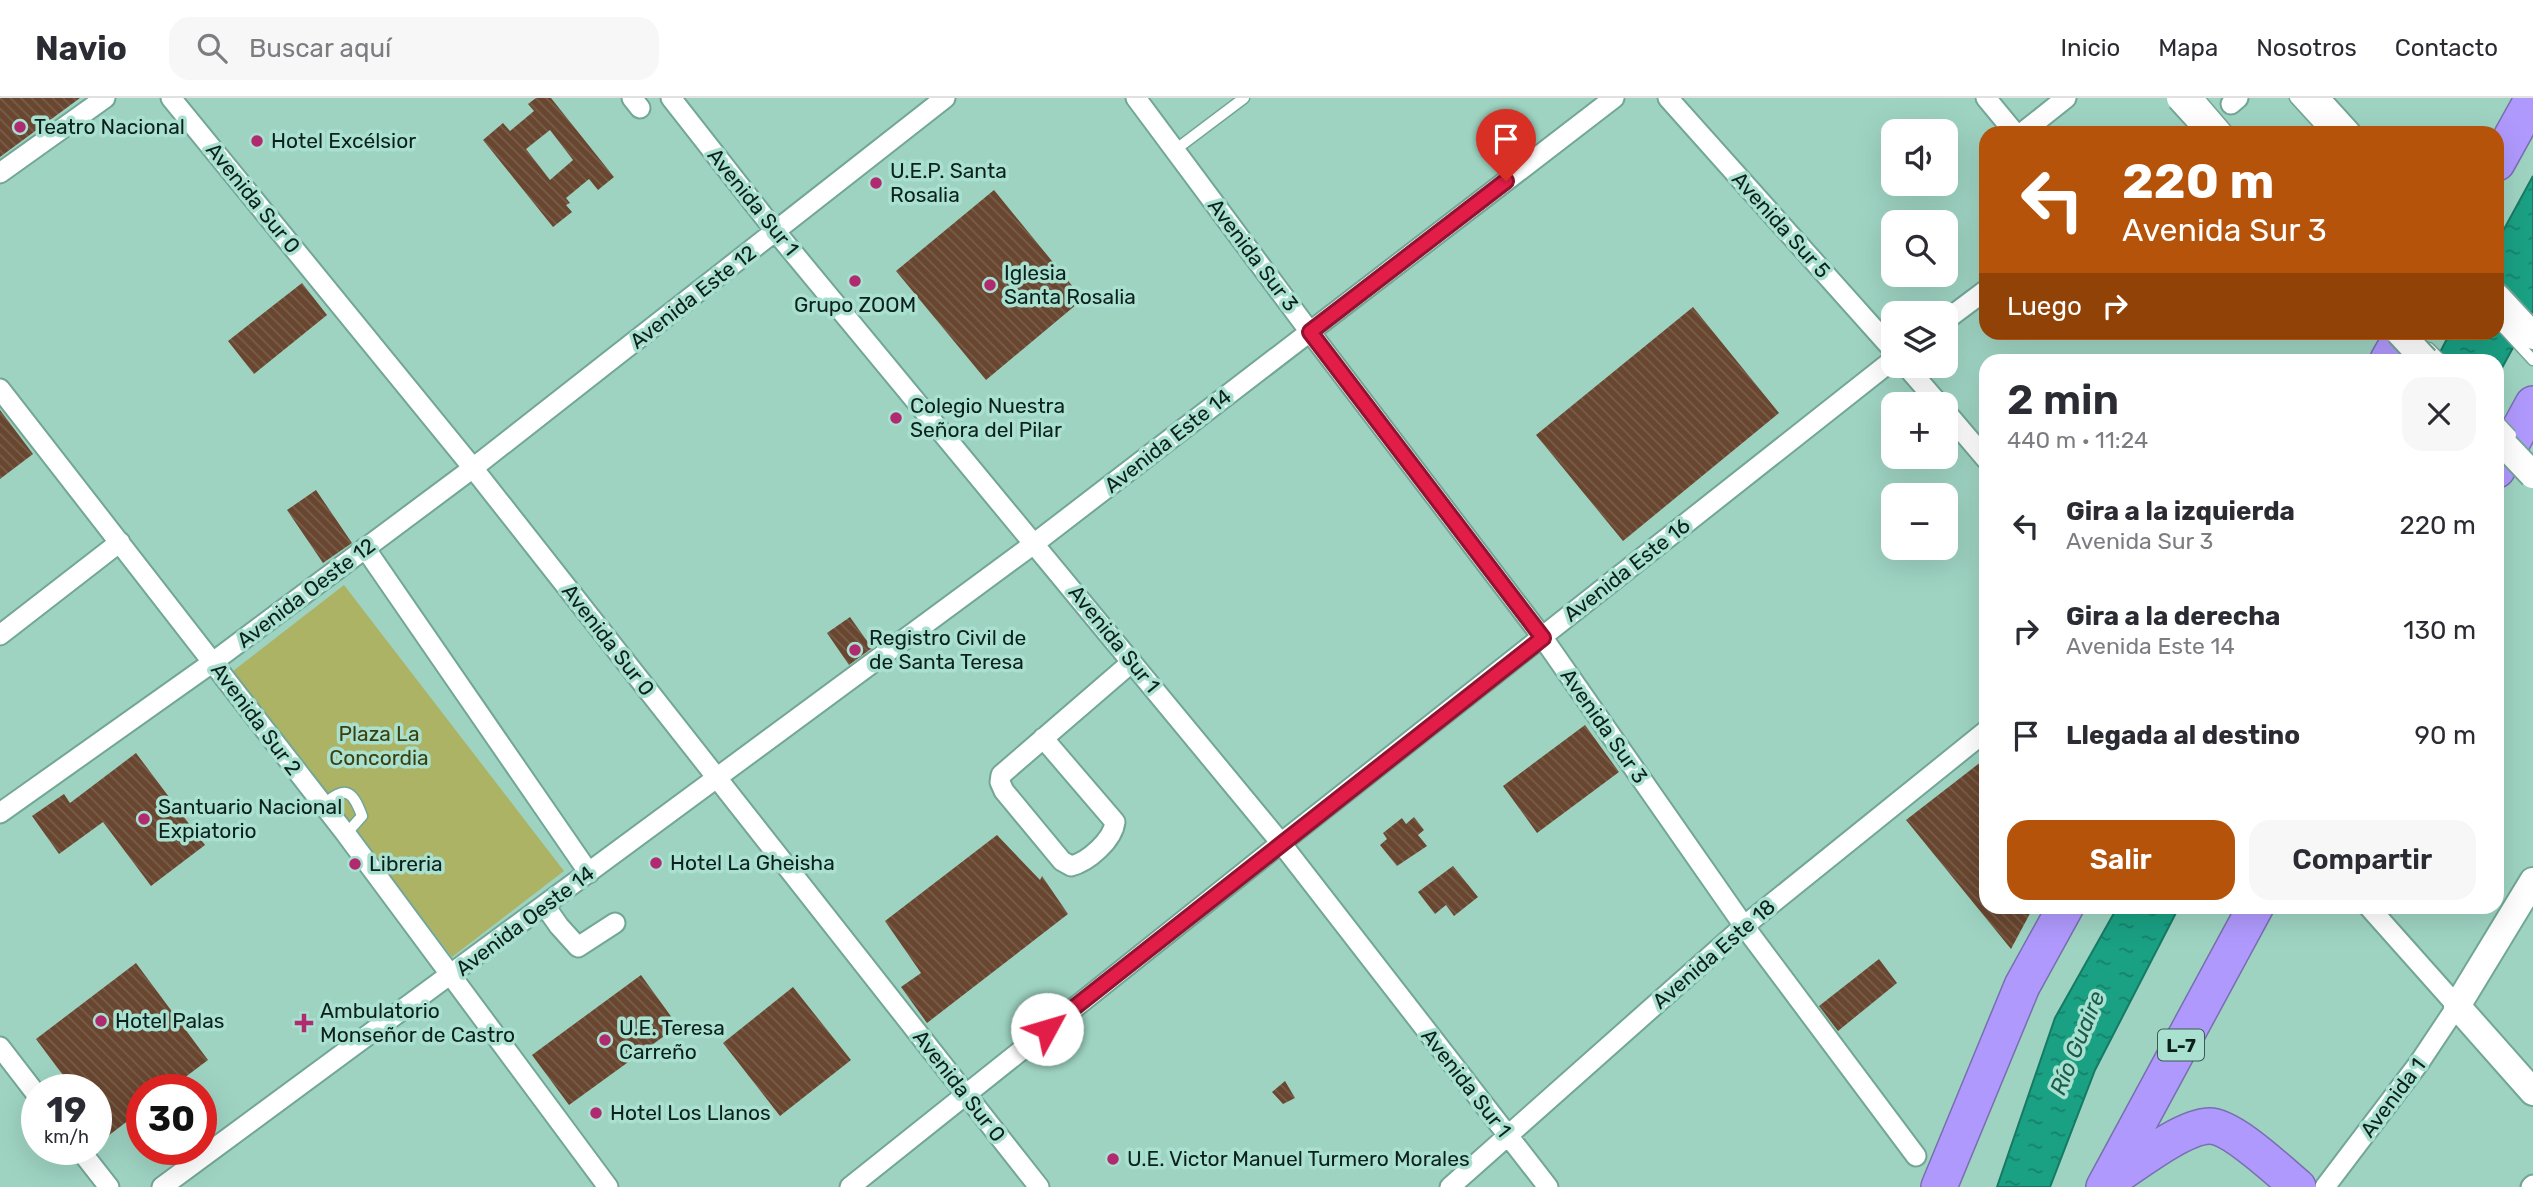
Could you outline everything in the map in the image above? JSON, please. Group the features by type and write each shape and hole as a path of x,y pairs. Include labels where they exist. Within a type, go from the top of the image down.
{"highway":[{"path":"2504,150 2533,98"},
{"path":"2504,457 2533,404"},
{"path":"1939,1187 2022,986 2062,914"},
{"name":"L-7","path":"2105,1185 2252,914"},
{"path":"2105,1185 2180,1134 2210,1125 2234,1134 2298,1187"}],"main road":[{"path":"2180,98 2206,126"},
{"path":"2315,98 2341,126"},
{"path":"2504,305 2533,336"},
{"path":"2389,348 2407,354"},
{"path":"2504,444 2533,475"},
{"path":"2533,881 2457,1006 2533,1092"}],"street":[{"path":"0,173 105,98"},
{"name":"Avenida Sur 0","path":"171,98 473,468 1039,1187"},
{"name":"Avenida Sur 1","path":"671,98 776,232 1281,843 1549,1187"},
{"name":"Avenida Este 12","path":"473,468 945,98"},
{"name":"Avenida Sur 3","path":"1136,98 1543,638 1744,926 1916,1156"},
{"name":"Avenida Este 14","path":"717,777 1035,543 1614,98"},
{"name":"Avenida Sur 5","path":"1668,98 1881,336"},
{"path":"1986,98 2009,126"},
{"path":"2031,126 2066,98"},
{"path":"1958,311 1979,295"},
{"name":"Avenida Este 16","path":"850,1187 1881,369"},
{"path":"1916,378 1929,392"},
{"name":"Avenida Sur 2","path":"0,389 346,834 608,1187"},
{"path":"1958,426 1979,451"},
{"name":"Avenida Oeste 12","path":"0,813 213,662 473,468"},
{"path":"0,635 120,542"},
{"path":"365,548 589,873"},
{"path":"1044,738 1115,822 1114,832 1080,864 1071,866 1054,851 1004,791 1000,782 1001,775 1132,662"},
{"name":"Avenida Este 18","path":"1450,1187 1744,926 1979,737"},
{"name":"Avenida Oeste 14","path":"162,1187 717,777"},
{"path":"545,906 578,947 582,947 615,923"},
{"path":"2375,914 2457,1006"},
{"name":"Avenida 1","path":"2325,1187 2419,1063 2457,1006"},
{"path":"0,1047 21,1074"},
{"path":"91,1165 108,1187"}],"lane":[{"path":"1175,150 1244,98"},
{"path":"2199,98 2223,126"},
{"path":"2295,98 2321,126"},
{"path":"2504,329 2533,360"},
{"path":"2422,340 2435,354"},
{"path":"2504,427 2524,448"},
{"path":"323,805 341,792 354,798 362,816 346,834"}],"green space":[{"name":"Plaza La Concordia","path":"344,585 564,871 452,957 233,671"}],"water":[{"path":"2533,176 2533,311 2504,364 2504,354 2439,354 2446,340 2504,340 2504,229"},
{"name":"Río Guaire","path":"2114,914 2175,914 2095,1070 2050,1187 1997,1187 2055,1018"}],"building":[{"name":"Teatro Nacional","path":"0,98 80,98 0,157"},
{"path":"536,98 551,98 614,177 598,190 589,179 566,198 570,203 566,205 572,212 553,227 483,140 503,123 510,131 534,111 528,104","holes":["550,130 573,160 550,180 526,149"]},
{"name":"Iglesia Santa Rosalia","path":"994,190 1083,299 986,380 896,271"},
{"path":"302,283 327,315 254,374 228,341"},
{"path":"1693,307 1779,413 1623,541 1536,435"},
{"path":"0,410 33,454 0,479"},
{"path":"316,490 352,543 323,563 287,510"},
{"path":"850,617 872,648 849,665 827,633"},
{"path":"1585,725 1619,772 1537,833 1503,786"},
{"name":"Santuario Nacional Expiatorio","path":"136,753 205,845 151,886 103,822 59,854 32,816 64,794 70,803"},
{"path":"1979,763 1979,910 1906,820"},
{"path":"1414,817 1424,830 1418,835 1427,846 1397,866 1380,845 1387,839 1383,833 1402,818 1406,824"},
{"path":"997,835 1040,880 1042,876 1068,914 927,1023 901,987 921,973 885,921"},
{"path":"1453,866 1478,897 1454,916 1446,905 1435,914 1418,892"},
{"path":"1983,914 2030,914 2011,949"},
{"path":"1879,959 1897,983 1838,1031 1819,1006"},
{"path":"136,963 208,1060 189,1074 126,1074 126,1122 112,1133 112,1074 62,1074 36,1039"},
{"name":"U.E. Teresa Carreño","path":"641,975 678,1026 569,1105 532,1055"},
{"path":"793,987 851,1060 780,1116 723,1043"},
{"path":"1285,1081 1295,1098 1283,1104 1272,1092"}],"place":[{"name":"Teatro Nacional","path":"20,127"},
{"name":"Hotel Excélsior","path":"257,141"},
{"name":"U.E.P. Santa Rosalia","path":"876,183"},
{"name":"Grupo ZOOM","path":"855,281"},
{"name":"Iglesia Santa Rosalia","path":"990,285"},
{"name":"Colegio Nuestra Señora del Pilar","path":"896,418"},
{"name":"Registro Civil de de Santa Teresa","path":"855,650"},
{"name":"Santuario Nacional Expiatorio","path":"144,819"},
{"name":"Hotel La Gheisha","path":"656,863"},
{"name":"Libreria","path":"355,864"},
{"name":"Hotel Palas","path":"101,1021"},
{"name":"Ambulatorio Monseñor de Castro","path":"304,1023"},
{"name":"U.E. Teresa Carreño","path":"605,1040"},
{"name":"Hotel Los Llanos","path":"596,1113"},
{"name":"U.E. Victor Manuel Turmero Morales","path":"1113,1159"}],"route":[{"path":"1047,1029 1543,638 1310,332 1506,181"}]}
